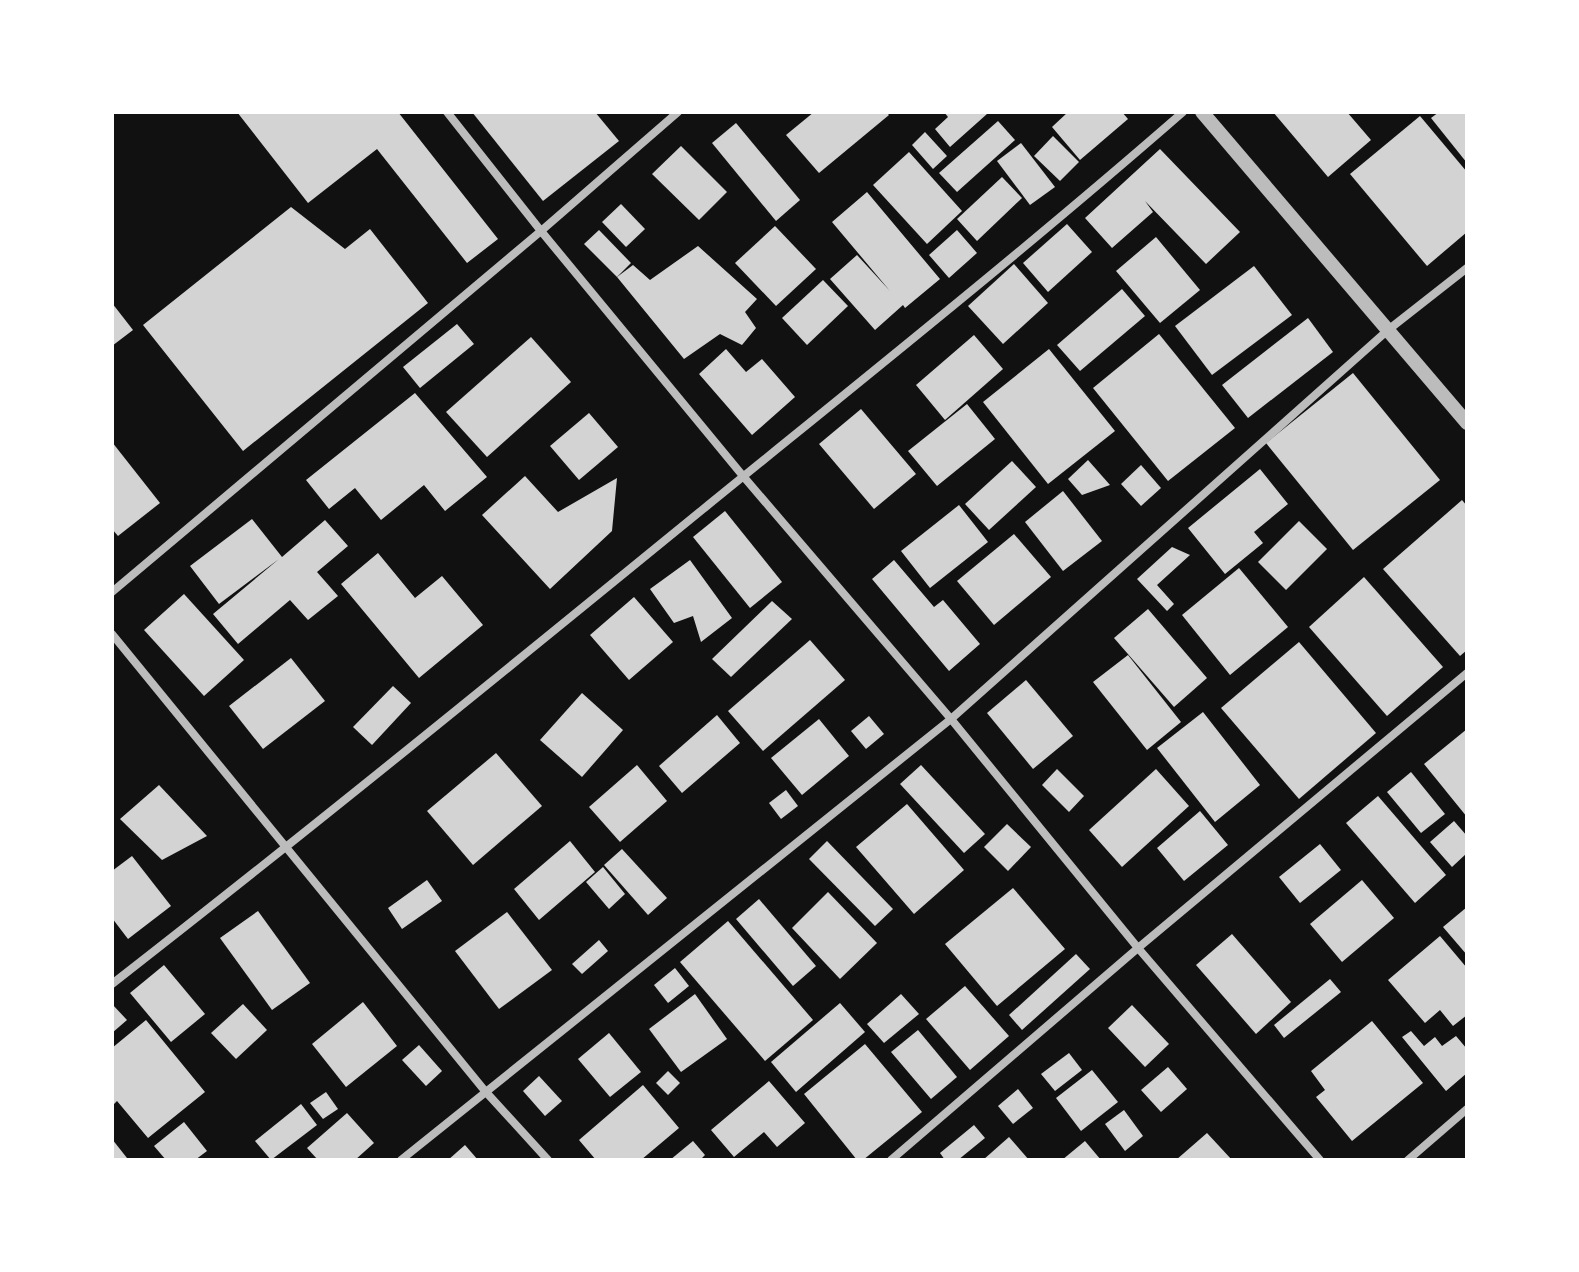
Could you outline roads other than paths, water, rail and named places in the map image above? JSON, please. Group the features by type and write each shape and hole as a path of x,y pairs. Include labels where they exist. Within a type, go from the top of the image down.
{"street":[{"path":"447,112 743,476 951,719 1138,948 1320,1160"},
{"path":"112,592 678,112"},
{"path":"112,984 287,847 743,476 1066,213 1183,112"},
{"path":"1202,112 1467,423"},
{"path":"401,1160 951,719 1388,330 1467,268"},
{"path":"112,634 485,1091 548,1160"},
{"path":"891,1160 1138,948 1467,673"},
{"path":"1408,1160 1467,1109"}]}
